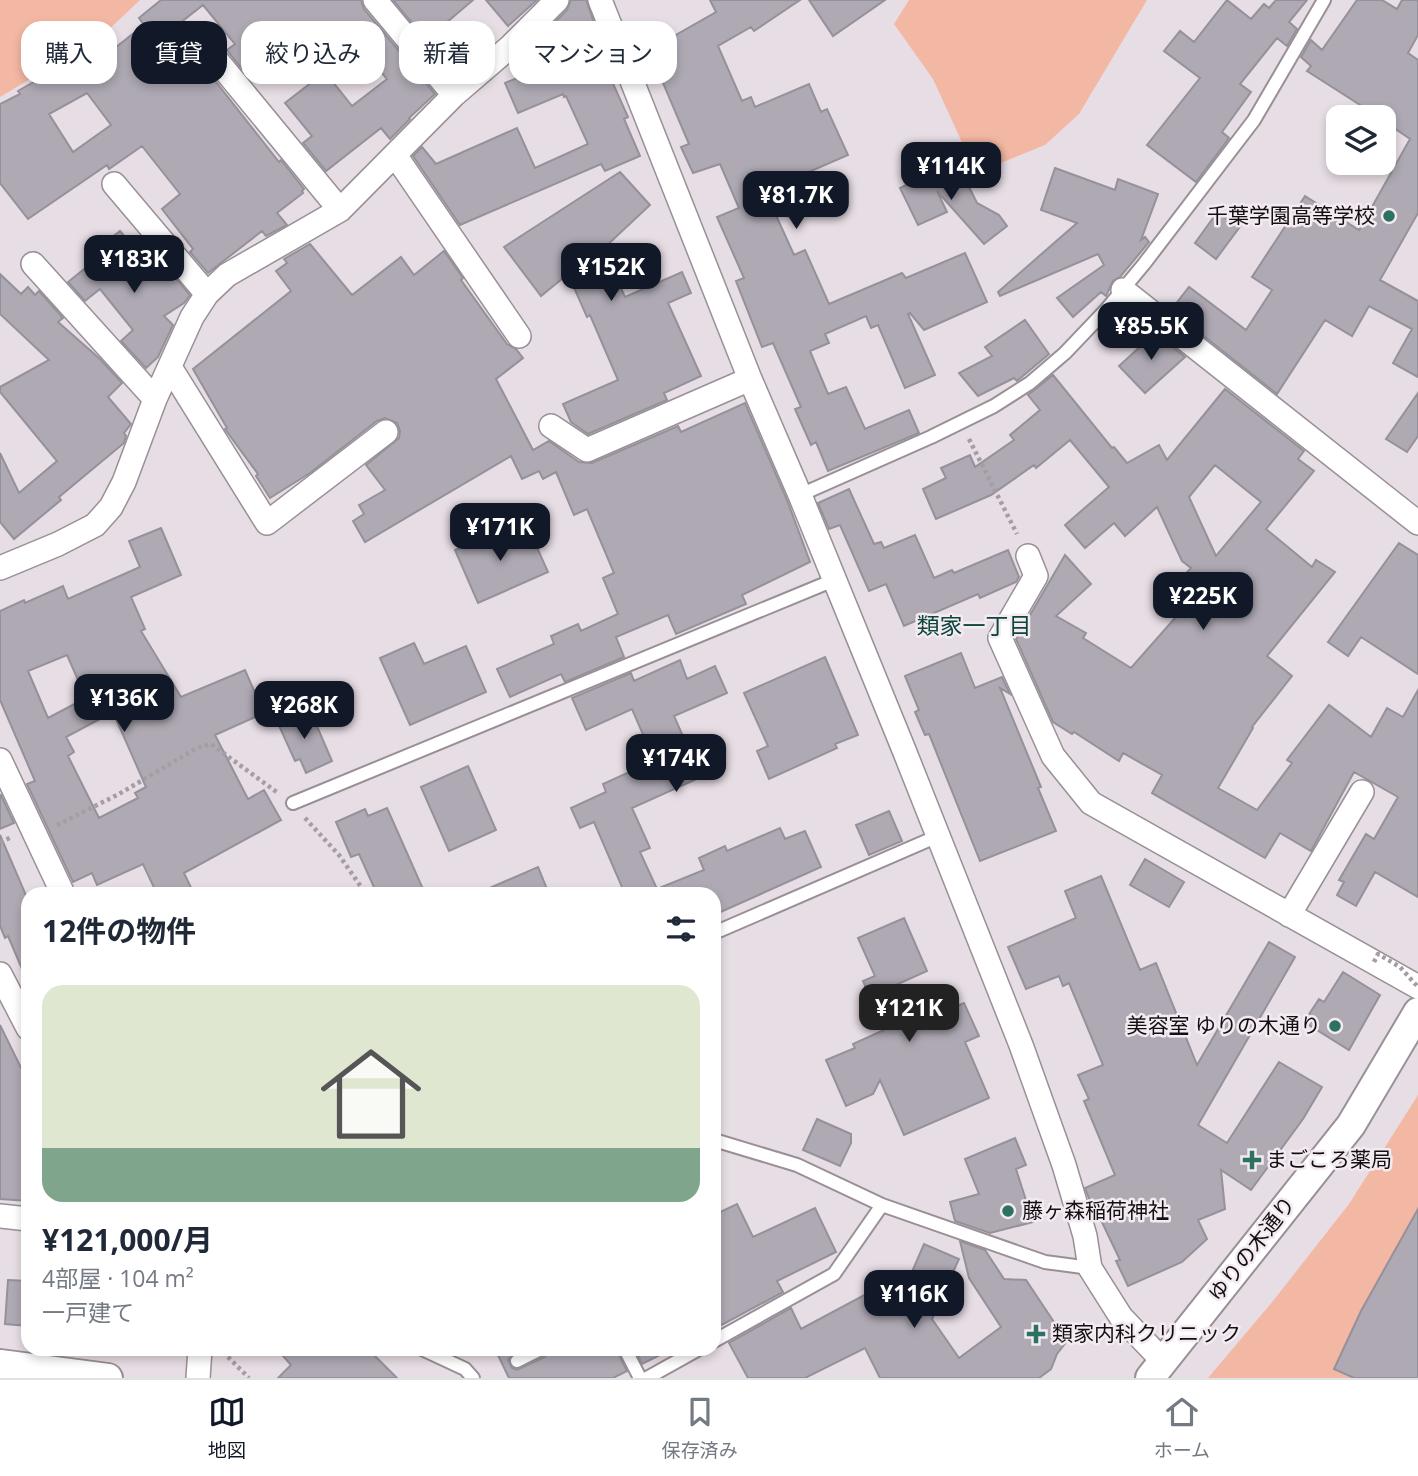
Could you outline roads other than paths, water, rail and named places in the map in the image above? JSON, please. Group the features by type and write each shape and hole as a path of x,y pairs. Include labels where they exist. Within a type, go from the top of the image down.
{"street":[{"path":"375,0 454,95"},
{"path":"0,568 58,544 94,525 111,507 124,482 155,399 192,317 207,294 227,275 340,210 454,95 557,0"},
{"path":"600,0 750,379 800,495 1021,1045 1064,1166 1085,1236 1090,1268 1157,1370"},
{"path":"227,72 340,210"},
{"path":"395,155 519,336"},
{"path":"114,184 207,294"},
{"path":"33,264 155,399"},
{"path":"1123,290 1418,523"},
{"path":"170,367 267,523 386,432"},
{"path":"551,426 587,450 750,379"},
{"path":"1028,556 1035,576 1000,638 1053,756 1091,803 1418,987"},
{"path":"0,760 60,887"},
{"path":"1289,915 1362,792"},
{"path":"0,974 21,1014"},
{"name":"ゆりの木通り","path":"1157,1370 1351,1125 1418,1012"},
{"path":"0,1216 21,1218"},
{"path":"198,1378 200,1356"},
{"path":"0,1364 108,1378"}],"lane":[{"path":"800,495 994,406 1030,383 1065,353 1123,290 1254,120 1324,0"},
{"path":"292,803 834,580"},
{"path":"721,930 938,836"},
{"path":"721,1142 797,1165 882,1205 1045,1262 1090,1268"},
{"path":"721,1337 834,1274 882,1205"},
{"path":"437,1356 465,1369 473,1378"},
{"path":"517,1361 527,1356"},
{"path":"629,1356 640,1378"},
{"path":"647,1378 686,1356"}],"place":[{"name":"千葉学園高等学校","path":"1389,216"},
{"name":"美容室 ゆりの木通り","path":"1335,1026"},
{"name":"まごころ薬局","path":"1252,1160"},
{"name":"藤ヶ森稲荷神社","path":"1008,1211"},
{"name":"類家内科クリニック","path":"1036,1334"}],"district":[{"name":"類家一丁目","path":"974,626"}]}
